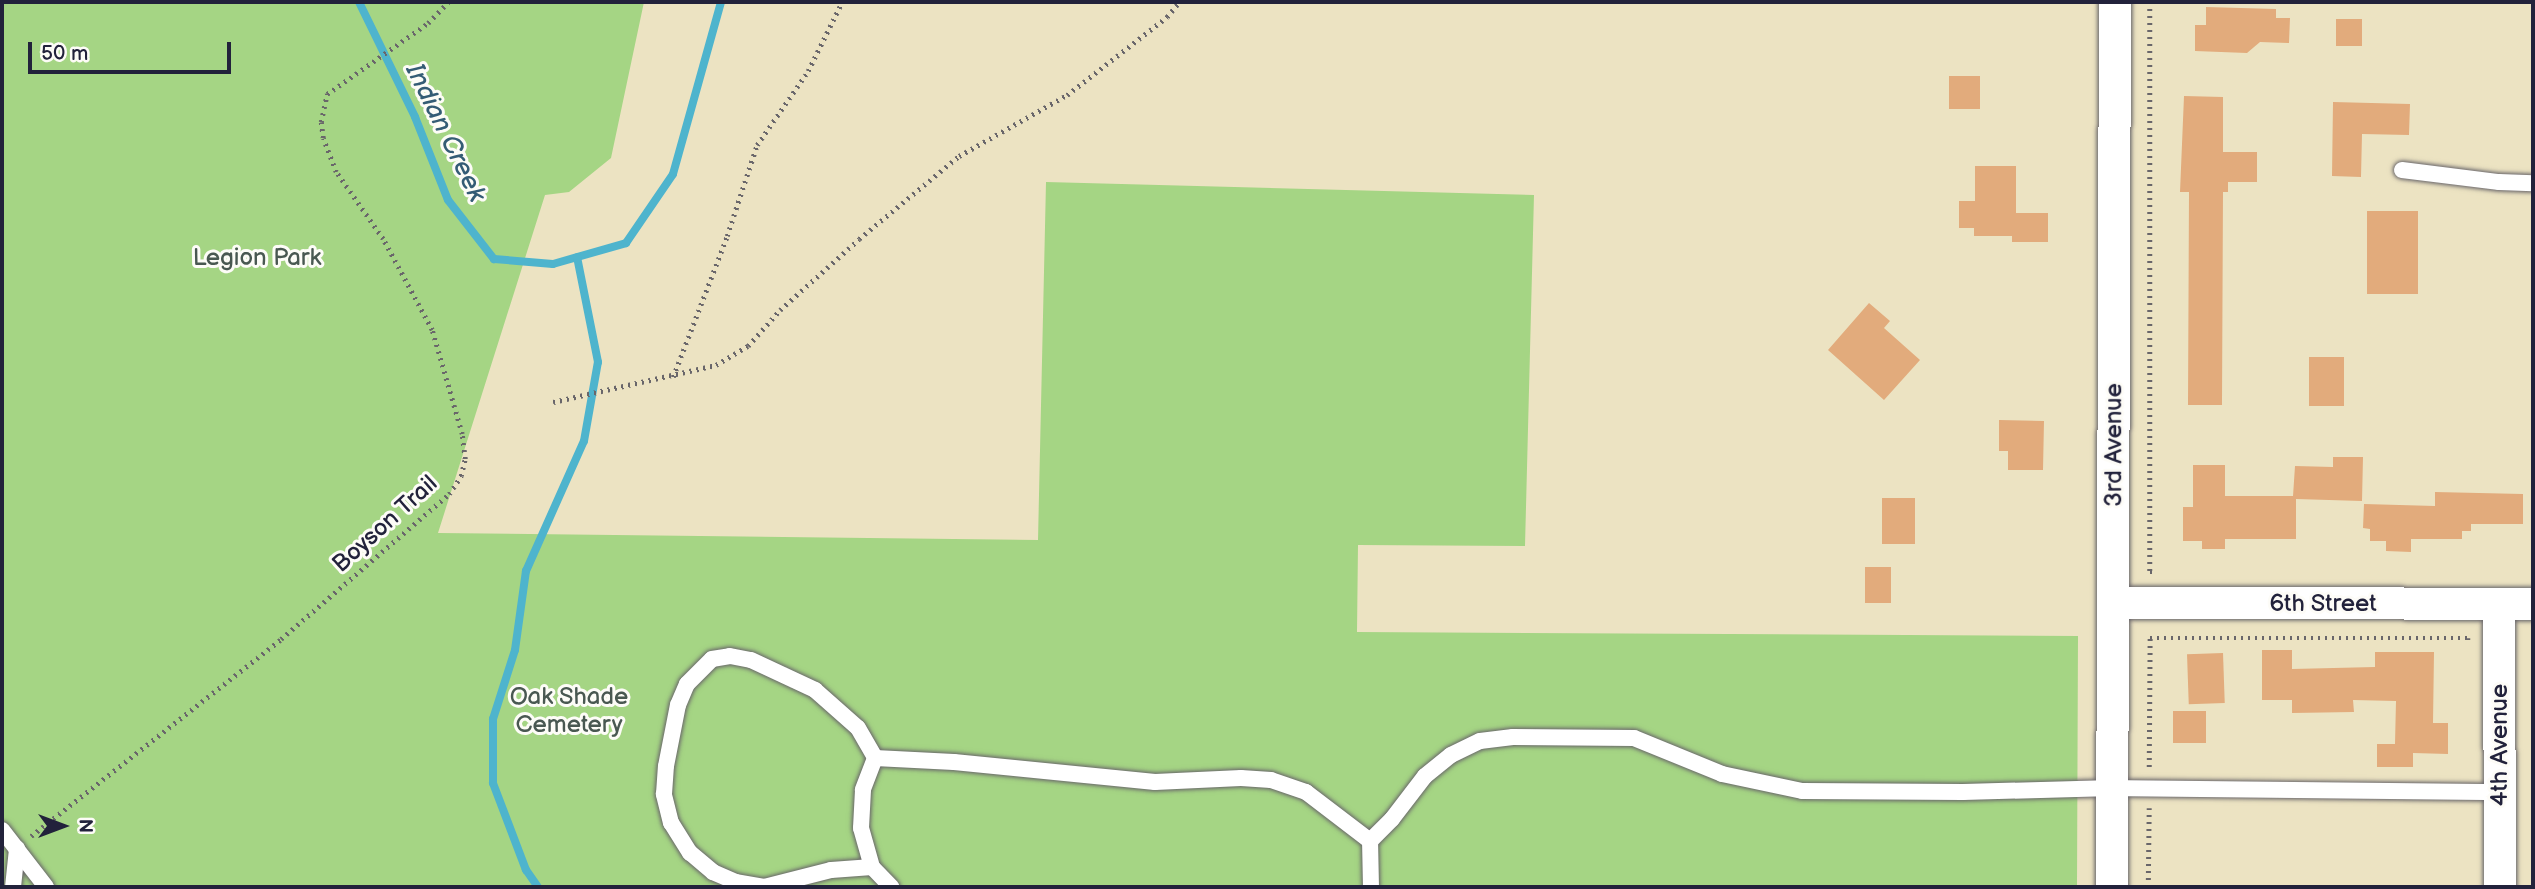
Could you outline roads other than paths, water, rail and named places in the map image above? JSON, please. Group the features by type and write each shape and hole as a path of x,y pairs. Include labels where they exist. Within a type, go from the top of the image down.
{"street":[{"name":"3rd Avenue","path":"2112,887 2115,2"},
{"name":"6th Street","path":"2113,603 2533,604"},
{"name":"4th Avenue","path":"2499,604 2500,887"}],"lane":[{"path":"2402,170 2499,182 2533,183"},
{"path":"872,867 831,870 764,887 736,882 713,872 690,853 671,823 664,794 670,736 678,705 687,684 712,659 730,656 751,660 815,690 858,728 875,758"},
{"path":"1371,887 1370,841 1425,776 1451,755 1480,741 1513,737 1634,738 1722,774 1802,791 1963,792 2149,788 2500,792"},
{"path":"875,758 954,762 1155,782 1271,780 1306,792 1370,841"},
{"path":"875,758 863,790 861,828 872,867 891,887"},
{"path":"2,830 46,887"},
{"path":"13,887 17,848"}],"waterway":[{"name":"Indian Creek","path":"359,2 415,117 448,200 494,259 553,264 626,243 673,174 721,2"},
{"path":"538,887 526,870 493,783 493,719 515,650 526,571 584,441 598,362 577,257"}],"park label":[{"name":"Legion Park","path":"257,258"},
{"name":"Oak Shade Cemetery","path":"569,711"}]}
